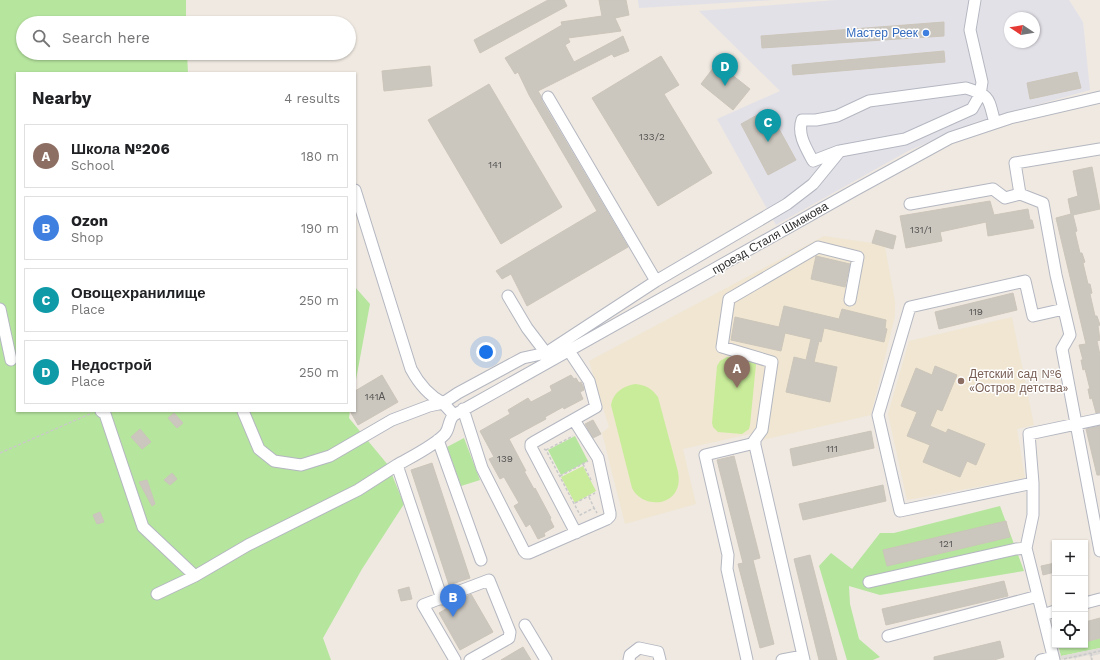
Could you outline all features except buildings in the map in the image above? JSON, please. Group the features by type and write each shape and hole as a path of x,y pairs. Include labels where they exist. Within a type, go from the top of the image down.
{"street":[{"path":"975,0 970,30 982,82 981,92 972,110 905,139 840,151 813,161 799,128 802,120 816,120 837,116 869,101 966,88 981,92 987,97 995,123"},
{"name":"проезд Сталя Шмакова","path":"458,412 950,138 995,123 1100,96"},
{"path":"548,98 656,280"},
{"path":"1020,194 1014,163 1100,150"},
{"path":"243,412 259,449 274,461 301,466 330,456 392,420 430,406 443,404 458,393 523,358 546,353 656,280 787,204 813,184 840,151"},
{"path":"910,204 993,188 1006,198 1020,194 1043,203 1056,275 1070,335 1062,349 1100,551"},
{"path":"356,193 411,369 417,379 433,398 458,412 482,468 526,553 576,533 610,516 599,461 574,420"},
{"path":"782,660 804,658 754,440 762,430 772,362 722,347 729,299 818,247 858,257 850,300"},
{"path":"1033,483 900,511 878,415 910,307 1025,281 1033,316 1064,309"},
{"path":"508,296 527,328 546,353"},
{"path":"0,309 14,362"},
{"path":"569,351 588,381 596,404 594,409 534,442 531,444 531,447 576,533"},
{"path":"0,354 14,362"},
{"path":"104,412 143,527 195,576"},
{"path":"157,594 195,576 248,545 358,490 438,440 446,432 450,421 458,412"},
{"path":"1041,660 1056,659 1026,548 1033,515 1033,483 1029,434 1100,419"},
{"path":"438,440 481,560"},
{"path":"747,660 727,569 728,555 705,454 755,443"},
{"path":"397,466 442,599"},
{"path":"870,582 1026,548"},
{"path":"455,660 423,606 489,580 510,635 509,638 470,660"},
{"path":"888,636 1038,596"},
{"path":"1088,602 1100,599"},
{"path":"1043,615 1052,612"},
{"path":"525,625 546,660"},
{"path":"627,658 639,648 658,652 660,660"}],"path":[{"path":"0,453 74,422 104,412"},
{"path":"535,454 546,450 581,431"},
{"path":"546,450 580,515 594,508"},
{"path":"560,476 589,461"},
{"path":"583,464 594,485"},
{"path":"574,504 597,492"},
{"path":"588,496 602,521"},
{"path":"1056,659 1100,651"},
{"path":"1091,653 1092,660"},
{"path":"1075,656 1076,660"}],"shaded area":[{"path":"638,0 774,0 639,8"},
{"path":"835,0 1069,0 1083,22 1090,90 976,122 908,151 776,225 717,119 780,91 699,11"},
{"path":"824,236 872,243 885,247 895,301 895,316 871,415 762,440 750,434 683,449 696,504 625,524 602,433 609,427 589,361"},
{"name":"Детский сад №6 «Остров детства»","path":"1012,317 1034,425 1017,429 1025,478 907,500 888,414 909,341"},
{"path":"1052,617 1052,635 1048,621"},
{"path":"1056,648 1059,648 1061,656 1100,648 1100,654 1092,656 1092,660 1089,655 1076,658 1076,660 1074,658 1059,660"}],"green space":[{"path":"0,0 186,0 186,16 16,16 16,60 187,60 188,72 16,72 16,412 350,412 349,418 388,465 404,504 362,569 323,638 331,660 0,660"},
{"path":"356,288 370,304 356,380"},
{"path":"727,357 749,359 756,364 750,425 749,429 742,434 718,432 713,427 712,423 717,366 720,361"},
{"path":"635,384 648,388 658,397 678,471 679,482 676,491 672,496 660,502 647,501 641,498 632,488 611,405 614,397 619,391 626,386"},
{"path":"575,436 588,461 561,475 548,450"},
{"path":"464,438 480,480 461,486 447,447"},
{"path":"583,466 596,491 575,503 561,477"},
{"path":"1000,506 1024,571 880,595 849,586 850,604 859,639 880,657 873,660 847,660 819,566 831,553 852,569 880,533 894,533"},
{"path":"1100,638 1100,648 1061,656 1059,648 1088,648 1088,641"}],"place":[{"name":"Мастер Реек","path":"926,33"},
{"name":"Недострой","path":"725,86"},
{"name":"Овощехранилище","path":"768,142"},
{"name":"Детский сад №6 «Остров детства»","path":"961,381"},
{"name":"Школа №206","path":"737,388"},
{"name":"Ozon","path":"453,617"}]}
